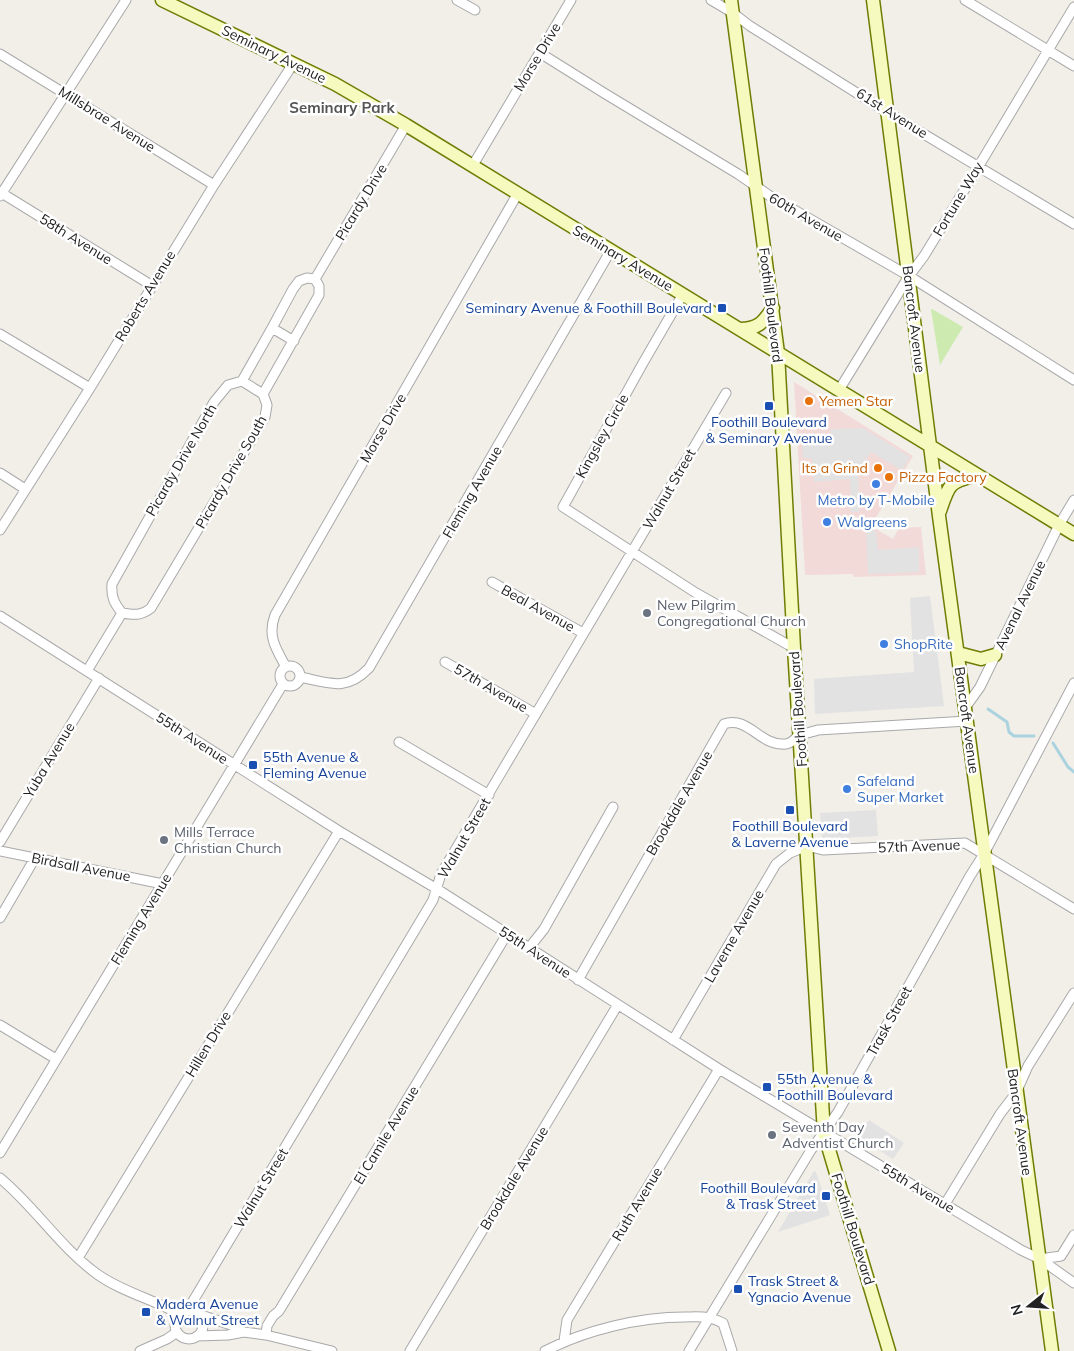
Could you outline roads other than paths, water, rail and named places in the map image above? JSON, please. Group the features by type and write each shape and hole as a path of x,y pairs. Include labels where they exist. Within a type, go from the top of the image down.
{"street":[{"path":"1,194 126,0"},
{"name":"Seminary Avenue","path":"162,0 335,84 406,125 1074,534"},
{"path":"457,0 475,10"},
{"name":"Morse Drive","path":"473,165 571,0"},
{"name":"61st Avenue","path":"711,0 887,112 1074,224"},
{"name":"Foothill Boulevard","path":"731,0 778,353 824,1133 889,1351"},
{"name":"Bancroft Avenue","path":"873,0 939,516 1052,1351"},
{"path":"965,0 1074,66"},
{"name":"Fortune Way","path":"839,390 909,276 924,256 1074,7"},
{"name":"60th Avenue","path":"540,53 738,174 756,187 909,276 1074,380"},
{"name":"Millsbrae Avenue","path":"0,54 214,185"},
{"name":"Roberts Avenue","path":"0,530 90,388 151,285 293,64"},
{"name":"Picardy Drive","path":"315,278 406,125"},
{"name":"Morse Drive","path":"286,667 274,643 271,632 275,615 518,193"},
{"name":"58th Avenue","path":"1,194 151,285"},
{"name":"Fleming Avenue","path":"300,677 337,685 348,683 360,677 369,668 612,250"},
{"path":"263,394 242,381 293,289 299,281 315,278"},
{"name":"Picardy Drive South","path":"122,613 136,615 144,613 151,608 265,417 268,405 263,394 319,295 319,286 315,278"},
{"name":"Kingsley Circle","path":"632,553 563,507 642,363 683,294"},
{"path":"740,329 751,329 758,326 773,308"},
{"path":"272,328 294,341"},
{"path":"0,334 90,388"},
{"name":"Picardy Drive North","path":"122,613 111,595 112,584 214,402 228,385 242,381"},
{"name":"Walnut Street","path":"189,1311 193,1301 433,900 441,874 726,393"},
{"path":"0,473 25,489"},
{"path":"939,516 946,494 952,484 960,479 977,475"},
{"name":"Avenal Avenue","path":"966,714 1059,525 1074,500"},
{"path":"632,553 696,593 794,648"},
{"name":"Beal Avenue","path":"492,582 583,633"},
{"path":"87,671 122,613"},
{"name":"55th Avenue","path":"0,616 339,831 437,889 617,1006 824,1133 1021,1250 1040,1259 1074,1282"},
{"path":"958,653 981,659 995,655"},
{"name":"57th Avenue","path":"446,662 536,714"},
{"path":"286,667 295,668 300,677 295,685 287,686 280,681 280,673 286,667"},
{"name":"Yuba Avenue","path":"0,842 99,678"},
{"name":"Trask Street","path":"689,1351 811,1150 838,1112 965,884 984,854 1074,683"},
{"name":"Fleming Avenue","path":"0,1153 283,684"},
{"path":"800,736 818,730 966,714"},
{"name":"Brookdale Avenue","path":"578,980 724,724 733,721 740,723 772,743 789,744 800,736"},
{"path":"399,742 489,795"},
{"path":"529,948 544,929 614,807"},
{"name":"Hillen Drive","path":"78,1258 339,831"},
{"name":"57th Avenue","path":"807,846 823,850 965,843 1074,909"},
{"name":"Laverne Avenue","path":"673,1040 776,864 790,853 807,846"},
{"name":"Birdsall Avenue","path":"0,851 163,884"},
{"path":"0,918 35,858"},
{"name":"El Camile Avenue","path":"266,1335 267,1326 273,1316 279,1311 507,934"},
{"path":"945,1204 1000,1114 1016,1093 1028,1066 1074,993"},
{"name":"Brookdale Avenue","path":"410,1351 617,1006"},
{"path":"0,1025 56,1059"},
{"name":"Ruth Avenue","path":"564,1341 567,1320 719,1069"},
{"path":"0,1178 17,1193 54,1235 78,1258 113,1284 179,1314"},
{"path":"1040,1259 1061,1256 1074,1235"},
{"path":"244,1332 231,1324 189,1311 179,1314 175,1326 177,1332 186,1338 244,1332 266,1335 332,1351"},
{"path":"197,1336 202,1328 201,1318 198,1314"},
{"path":"545,1351 564,1341 640,1320 663,1317 709,1318 723,1323 732,1351"},
{"path":"140,1351 167,1340 177,1332"}],"waterway":[{"path":"988,709 1007,722 1009,732 1014,736 1034,736"},
{"path":"1053,743 1068,767 1074,772"}],"place":[{"name":"Seminary Avenue & Foothill Boulevard","path":"722,308"},
{"name":"Yemen Star","path":"809,401"},
{"name":"Foothill Boulevard & Seminary Avenue","path":"769,406"},
{"name":"Its a Grind","path":"878,468"},
{"name":"Pizza Factory","path":"889,477"},
{"name":"Metro by T-Mobile","path":"876,484"},
{"name":"Walgreens","path":"827,522"},
{"name":"New Pilgrim Congregational Church","path":"647,613"},
{"name":"ShopRite","path":"884,644"},
{"name":"55th Avenue & Fleming Avenue","path":"253,765"},
{"name":"Safeland Super Market","path":"847,789"},
{"name":"Foothill Boulevard & Laverne Avenue","path":"790,810"},
{"name":"Mills Terrace Christian Church","path":"164,840"},
{"name":"55th Avenue & Foothill Boulevard","path":"767,1087"},
{"name":"Seventh Day Adventist Church","path":"772,1135"},
{"name":"Foothill Boulevard & Trask Street","path":"826,1196"},
{"name":"Trask Street & Ygnacio Avenue","path":"738,1289"},
{"name":"Madera Avenue & Walnut Street","path":"146,1312"}],"district":[{"name":"Seminary Park","path":"342,108"}]}
